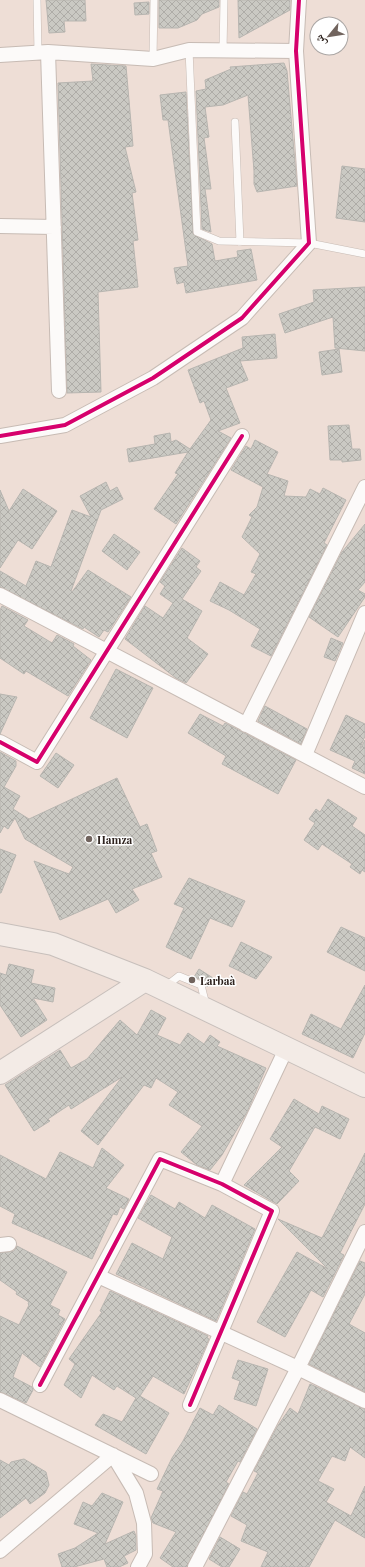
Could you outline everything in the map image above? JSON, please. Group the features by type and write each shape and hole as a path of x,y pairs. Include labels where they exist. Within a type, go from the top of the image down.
{"main road":[{"path":"0,934 53,944 154,984 365,1086"},
{"path":"0,1073 154,984"}],"street":[{"path":"0,436 65,425 153,378 242,318 309,243 296,51 299,0"},
{"path":"0,55 43,52 153,59 190,50 296,51"},
{"path":"43,52 54,227 59,391"},
{"path":"0,226 54,227"},
{"path":"0,742 37,762 242,436"},
{"path":"246,724 365,487"},
{"path":"0,595 365,787"},
{"path":"305,755 365,613"},
{"path":"222,1184 287,1047"},
{"path":"40,1385 160,1159 222,1184 272,1212 190,1405"},
{"path":"195,1567 298,1368 365,1232"},
{"path":"98,1276 298,1368 365,1401"},
{"path":"0,1400 150,1474"},
{"path":"0,1551 113,1455"},
{"path":"113,1455 136,1493 144,1523 145,1554 138,1567"}],"lane":[{"path":"37,0 43,52"},
{"path":"153,59 154,0"},
{"path":"223,51 224,0"},
{"path":"190,50 197,232 219,241 309,243 365,254"},
{"path":"235,122 240,242"}],"building":[{"path":"46,0 85,0 86,21 64,21 65,32 49,33"},
{"path":"159,0 219,0 219,7 202,14 197,20 178,28 159,28"},
{"path":"238,0 290,0 290,10 239,38"},
{"path":"149,2 149,14 135,15 134,3"},
{"path":"284,63 287,71 297,186 257,192 254,184 248,95 223,105 205,107 209,137 204,138 211,189 205,189 211,232 202,229 196,91 206,89 205,80 231,69 230,67"},
{"path":"91,64 126,66 133,146 125,147 136,192 132,193 138,240 133,241 138,287 98,292 101,392 67,393 58,83 93,81"},
{"path":"186,92 193,234 212,244 215,261 238,257 237,251 251,249 257,280 186,293 184,282 177,284 174,268 188,266 168,120 163,120 160,95"},
{"path":"342,166 365,169 365,222 336,218"},
{"path":"365,287 365,351 335,348 333,317 285,333 279,314 314,302 313,290"},
{"path":"275,334 277,358 240,361 248,380 226,388 240,423 218,431 231,438 176,524 154,509 178,474 175,473 188,452 129,462 127,449 155,444 154,436 170,433 171,442 176,440 190,449 211,420 204,401 200,403 188,370 243,348 242,337"},
{"path":"339,349 342,372 322,375 319,352"},
{"path":"349,425 352,449 360,449 361,460 342,462 342,460 330,460 328,426"},
{"path":"255,440 278,452 267,474 288,481 284,496 306,497 310,489 320,494 323,488 346,500 324,543 327,545 271,656 251,646 260,629 229,610 210,601 220,582 244,595 256,574 251,572 260,554 242,537 252,517 249,515 257,507 263,487 231,470 246,446 251,449"},
{"path":"106,482 110,491 117,487 123,499 101,510 71,591 72,592 88,570 131,597 108,632 104,630 99,637 84,627 83,629 0,587 0,571 26,586 36,561 51,567 72,510 91,517 80,496"},
{"path":"23,489 57,511 32,549 18,540 0,568 0,490 9,511"},
{"path":"365,524 365,582 358,590 365,594 365,597 338,637 309,617 342,552"},
{"path":"114,534 140,552 127,570 102,551"},
{"path":"182,548 200,561 196,567 201,571 182,599 202,611 187,638 208,654 186,683 176,678 125,639 145,606 163,618 173,603 160,594 165,586 160,582"},
{"path":"2,606 28,620 24,626 52,643 57,635 74,644 73,646 91,660 68,696 26,671 24,674 0,658 0,610"},
{"path":"331,638 343,643 335,661 324,657"},
{"path":"116,669 153,688 127,738 90,718"},
{"path":"0,694 17,697 0,734"},
{"path":"265,706 307,729 301,744 258,721"},
{"path":"200,714 223,726 225,723 296,760 278,794 222,764 226,756 188,733"},
{"path":"346,715 365,724 365,736 360,748 365,740 365,774 352,768 355,761 330,750"},
{"name":"Hamza","path":"0,752 16,761 16,766 4,787 20,796 13,809 29,819 117,778 140,827 147,824 157,851 151,853 162,877 132,889 139,900 116,913 108,899 60,920 34,861 69,874 73,867 25,839 15,818 8,829 4,826 0,833"},
{"path":"56,753 74,765 58,788 40,776"},
{"path":"328,799 357,818 352,826 365,835 365,872 362,870 360,874 350,867 352,864 322,844 318,850 304,840 315,823 309,819 316,809 320,812"},
{"path":"0,849 16,855 1,893 0,893"},
{"path":"189,878 245,901 232,927 210,918 191,959 166,947 184,908 174,904"},
{"path":"341,927 365,938 365,971 327,952"},
{"path":"241,942 272,957 256,979 229,966"},
{"path":"9,964 34,970 31,983 55,988 53,1002 33,998 47,1020 21,1037 0,1005 0,973 6,975"},
{"path":"199,969 213,978 207,987 205,981 194,977"},
{"path":"365,985 365,1033 353,1058 302,1034 311,1014 341,1029"},
{"path":"151,1010 166,1018 157,1035 180,1045 188,1033 204,1044 210,1035 220,1042 217,1046 266,1068 247,1112 222,1155 210,1170 197,1165 181,1152 202,1126 169,1105 178,1092 156,1078 151,1088 144,1085 98,1145 81,1131 122,1077 71,1109 69,1105 48,1119 50,1121 34,1131 5,1085 60,1050 71,1068 87,1059 120,1020 137,1035"},
{"path":"294,1099 319,1114 322,1106 349,1119 340,1139 315,1127 289,1171 299,1181 277,1204 244,1185 282,1147 270,1139"},
{"path":"102,1148 124,1165 106,1188 129,1199 124,1209 120,1207 117,1215 113,1214 92,1259 12,1223 15,1214 0,1206 0,1155 46,1179 60,1152 93,1168"},
{"path":"365,1153 365,1204 340,1253 344,1255 323,1297 311,1290 285,1337 257,1322 297,1252 328,1269 278,1219 322,1238"},
{"path":"151,1195 175,1209 179,1202 205,1218 212,1205 255,1229 216,1321 116,1274 132,1243 163,1259 172,1237 138,1218"},
{"path":"17,1246 67,1272 50,1305 60,1310 58,1315 65,1319 40,1367 22,1353 13,1377 32,1387 33,1390 26,1403 0,1392 0,1316 19,1325 29,1305 29,1302 16,1294 17,1292 0,1280 0,1253 14,1251"},
{"path":"360,1261 365,1263 365,1294 349,1324 365,1333 365,1392 309,1364"},
{"path":"110,1291 208,1336 207,1338 209,1339 184,1394 153,1376 140,1396 169,1413 146,1454 95,1425 103,1414 122,1422 136,1398 117,1386 114,1390 92,1375 81,1398 64,1385 75,1364 69,1359 102,1312 100,1311"},
{"path":"238,1360 268,1369 256,1406 234,1399 240,1381 232,1378"},
{"path":"310,1384 365,1409 365,1458 350,1447 345,1461 332,1456 318,1481 334,1489 326,1502 351,1516 365,1486 365,1538 335,1520 309,1567 261,1567 268,1552 241,1541 247,1525 231,1516 243,1492 247,1494 258,1473 254,1471 277,1427 290,1408 298,1414"},
{"path":"219,1405 257,1429 240,1462 238,1461 226,1482 229,1484 187,1567 173,1567 160,1558 176,1532 153,1523 151,1518 163,1491 157,1489 172,1458 183,1441 200,1408 213,1415"},
{"path":"24,1459 46,1472 49,1485 45,1493 30,1504 26,1498 0,1518 0,1460 9,1465 11,1462"},
{"path":"102,1493 123,1502 105,1544 134,1531 136,1536 136,1550 124,1556 128,1563 119,1567 107,1567 104,1559 74,1567 62,1567 58,1554 75,1548 98,1533 74,1524 83,1502 92,1506"},
{"path":"220,1537 240,1549 229,1567 222,1567 209,1559"}],"cycle path":[{"path":"0,436 65,425 153,378 242,318 309,243 296,51 299,0"},
{"path":"0,742 37,762 242,436"},
{"path":"40,1385 160,1159 222,1184 272,1211 190,1405"}],"place":[{"name":"Hamza","path":"89,839"},
{"name":"Larbaà","path":"192,980"}]}
